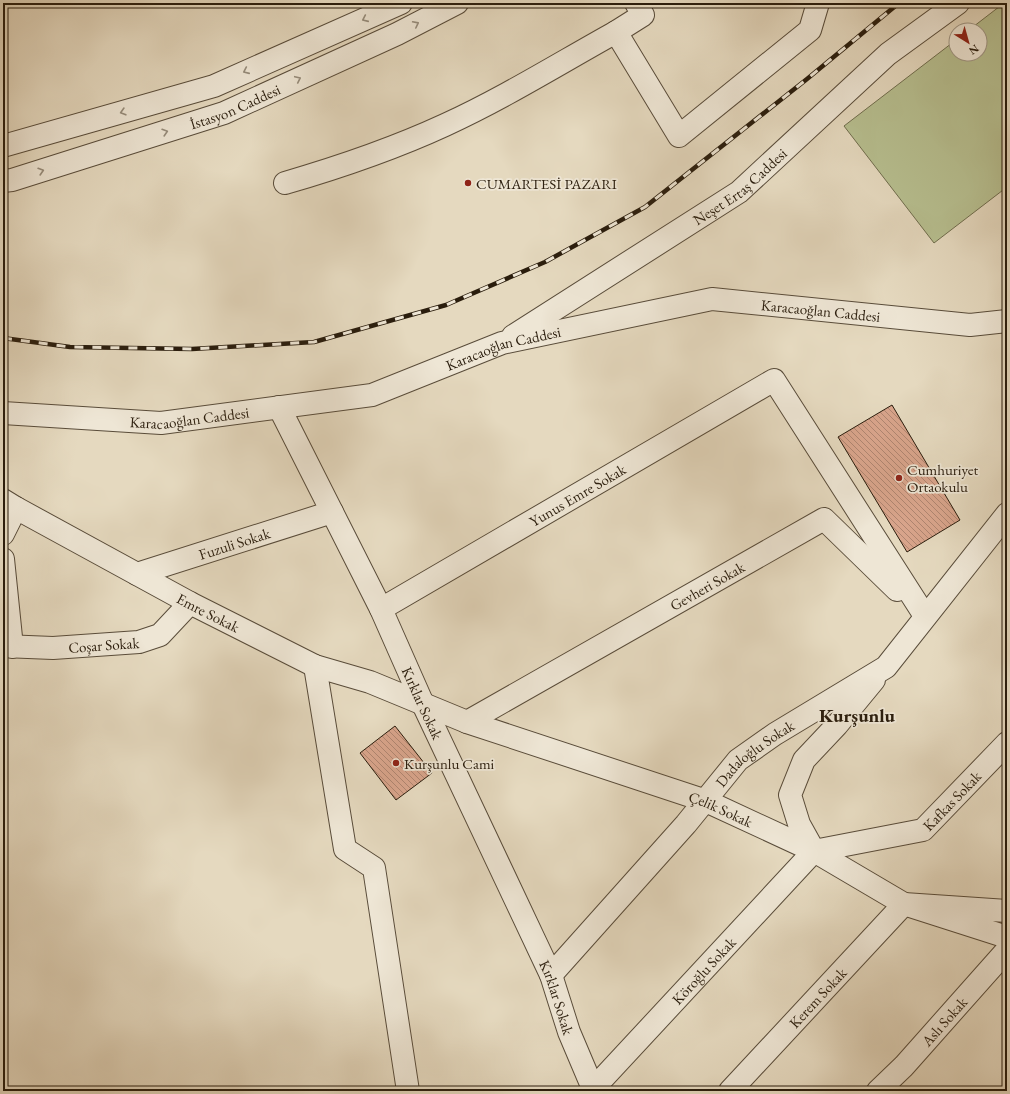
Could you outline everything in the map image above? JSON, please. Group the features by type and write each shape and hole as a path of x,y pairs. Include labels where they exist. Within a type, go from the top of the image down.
{"street":[{"name":"İstasyon Caddesi","path":"3,146 214,86 401,3"},
{"name":"İstasyon Caddesi","path":"3,181 12,180 224,113 397,34 457,3"},
{"path":"285,183 364,158 403,143 487,104 644,15 636,3"},
{"path":"616,32 679,136 810,30 818,3"},
{"name":"Neşet Ertaş Caddesi","path":"502,343 739,192 888,54 958,3"},
{"name":"Karacaoğlan Caddesi","path":"3,413 161,423 372,395 502,343 712,299 970,325 1007,321"},
{"name":"Yunus Emre Sokak","path":"381,609 774,380 925,616"},
{"name":"Kırklar Sokak","path":"279,407 381,609 423,704 551,975 569,1032 593,1090"},
{"path":"3,534 9,504"},
{"name":"Emre Sokak","path":"9,504 190,603 315,666 370,682 423,704"},
{"name":"Fuzuli Sokak","path":"137,574 332,512"},
{"name":"Dadaloğlu Sokak","path":"814,851 799,824 790,795 804,760 837,725 886,667 1007,514"},
{"name":"Gevheri Sokak","path":"468,722 824,518 925,616"},
{"path":"3,559 7,647"},
{"name":"Coşar Sokak","path":"7,647 53,648 139,642 160,635 190,603"},
{"path":"315,666 345,849 374,868 408,1091"},
{"name":"Dadaloğlu Sokak","path":"551,975 706,801 738,760 775,734 886,667"},
{"name":"Çelik Sokak","path":"423,704 468,722 706,801 814,851 904,904 1007,937"},
{"name":"Kafkas Sokak","path":"814,851 923,830 1007,743"},
{"name":"Köroğlu Sokak","path":"593,1090 814,851"},
{"path":"904,904 1007,911"},
{"name":"Kerem Sokak","path":"730,1091 904,904"},
{"name":"Aslı Sokak","path":"878,1091 904,1066 1007,950"}],"green space":[{"path":"1004,3 1007,3 1007,187 934,243 844,126 948,46 948,62 988,62 988,22 979,22"}],"building":[{"name":"Cumhuriyet Ortaokulu","path":"892,405 960,520 907,552 838,437"},
{"name":"Kurşunlu Cami","path":"395,726 432,773 396,800 360,753"}],"railway":[{"path":"3,338 70,347 192,349 314,342 446,305 545,262 645,207 807,79 899,3"}],"place":[{"name":"CUMARTESİ PAZARI","path":"468,183"},
{"name":"Cumhuriyet Ortaokulu","path":"899,478"},
{"name":"Kurşunlu Cami","path":"396,763"}],"district":[{"name":"Kurşunlu","path":"857,715"}]}
